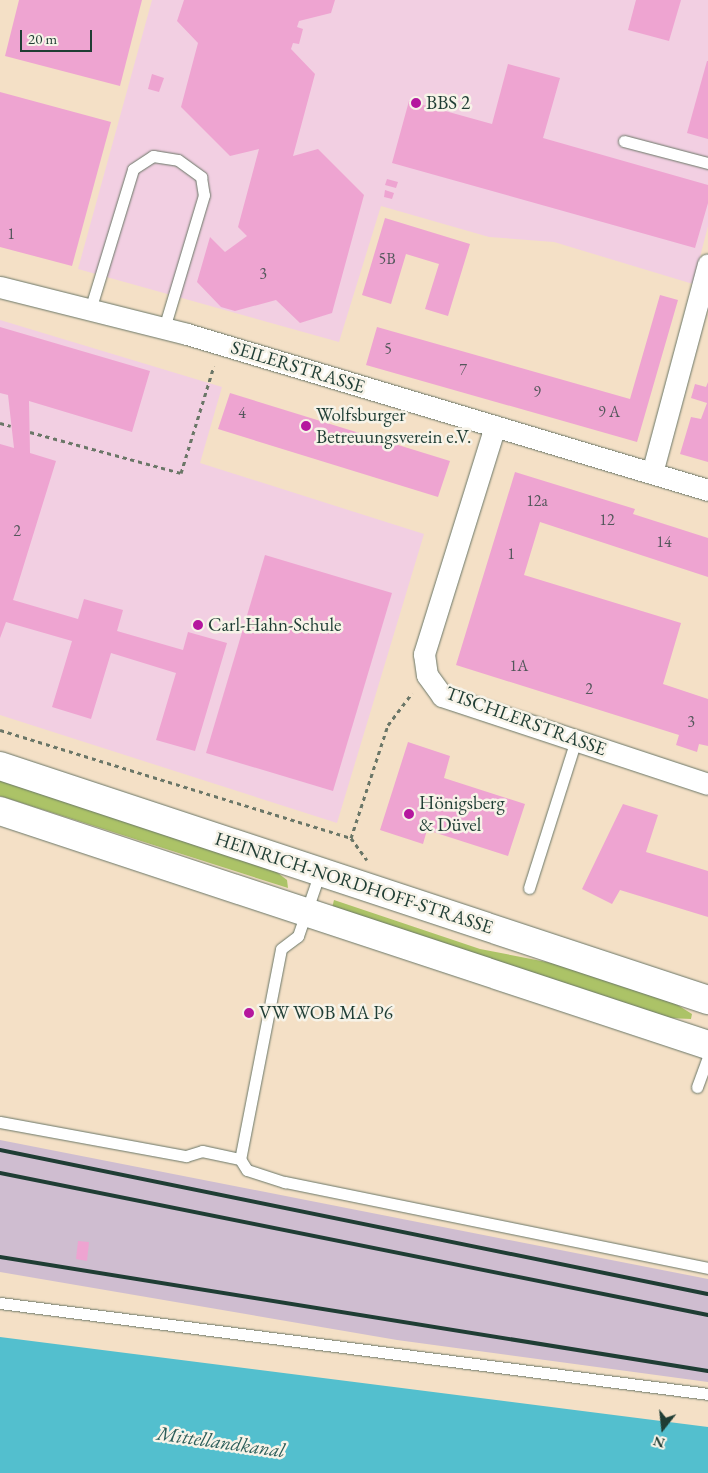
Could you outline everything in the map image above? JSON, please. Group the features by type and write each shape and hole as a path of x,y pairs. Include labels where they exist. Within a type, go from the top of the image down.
{"main road":[{"name":"HEINRICH-NORDHOFF-STRASSE","path":"0,766 708,1000"},
{"path":"0,811 708,1045"}],"street":[{"path":"652,473 708,264"},
{"name":"SEILERSTRASSE","path":"0,287 221,344 708,490"},
{"name":"TISCHLERSTRASSE","path":"495,426 424,654 427,675 442,696 708,784"}],"lane":[{"path":"624,141 708,163"},
{"path":"90,310 133,169 153,156 178,160 201,177 204,195 164,328"},
{"path":"528,888 576,740"},
{"path":"320,872 298,936 281,949 240,1159 247,1170 708,1268"},
{"path":"698,1087 708,1057"},
{"path":"0,1122 186,1156 202,1151 240,1159"},
{"path":"0,1303 708,1394"}],"path":[{"path":"30,432 181,473 221,344"},
{"path":"0,423 12,426"},
{"path":"351,838 388,725 427,675"},
{"path":"0,730 351,838 368,862 377,865"}],"shaded area":[{"name":"BBS 2","path":"152,0 708,0 708,226 693,284 554,242 489,237 381,206 339,342 78,269"},
{"name":"Carl-Hahn-Schule","path":"0,320 222,387 200,463 424,534 337,823 0,715"},
{"path":"0,1140 708,1279 708,1382 397,1340 0,1272"}],"green space":[{"path":"0,775 265,863 287,880 288,888 0,796"},
{"path":"334,900 480,949 562,965 676,1004 692,1014 691,1019 669,1018 332,908"}],"water":[{"name":"Mittellandkanal","path":"0,1337 708,1427 708,1473 0,1473"}],"building":[{"path":"19,0 142,0 120,86 5,56"},
{"path":"184,0 335,0 331,13 299,21 297,27 303,29 299,44 293,43 291,49 315,74 293,156 318,149 364,195 332,313 300,323 276,300 235,311 221,307 197,282 210,237 225,252 247,236 238,227 259,149 230,156 181,107 198,43 177,21"},
{"path":"636,0 681,0 669,41 628,30"},
{"path":"708,61 708,139 687,133"},
{"path":"508,64 560,78 543,138 708,185 708,203 695,248 392,163 409,101 492,124"},
{"path":"152,74 164,78 159,92 148,89"},
{"path":"0,92 111,122 72,266 0,247"},
{"path":"387,179 398,182 396,188 385,185"},
{"path":"385,190 394,193 392,199 384,197"},
{"path":"385,218 470,244 448,316 425,309 439,264 406,254 391,304 362,295"},
{"path":"660,295 678,300 637,442 366,365 377,327 630,399"},
{"path":"0,327 150,371 132,432 29,401 30,453 56,461 13,600 78,619 84,599 123,610 117,631 183,650 188,632 227,643 195,751 156,740 176,673 111,653 91,719 52,707 72,641 6,622 0,638 0,444 14,448 8,395 0,393"},
{"path":"708,382 708,462 680,454 691,417 701,419 707,403 691,398 695,384 706,387"},
{"path":"230,393 450,461 438,497 218,429"},
{"path":"515,472 635,509 633,514 708,538 708,577 540,522 524,575 681,623 663,684 708,699 708,746 699,744 697,752 676,745 679,735 456,665"},
{"path":"265,555 392,593 333,791 206,753"},
{"path":"408,742 450,756 444,778 525,804 508,856 427,830 423,844 380,830"},
{"path":"623,804 658,815 646,852 708,871 708,917 620,890 612,904 582,889"},
{"path":"78,1241 89,1242 87,1261 76,1259"}],"railway":[{"path":"0,1150 708,1294"},
{"path":"0,1173 708,1315"},
{"path":"0,1257 708,1371"}],"place":[{"name":"BBS 2","path":"416,103"},
{"name":"Wolfsburger Betreuungsverein e.V.","path":"306,426"},
{"name":"Carl-Hahn-Schule","path":"198,625"},
{"name":"Hönigsberg & Düvel","path":"409,814"},
{"name":"VW WOB MA P6","path":"249,1013"}]}
